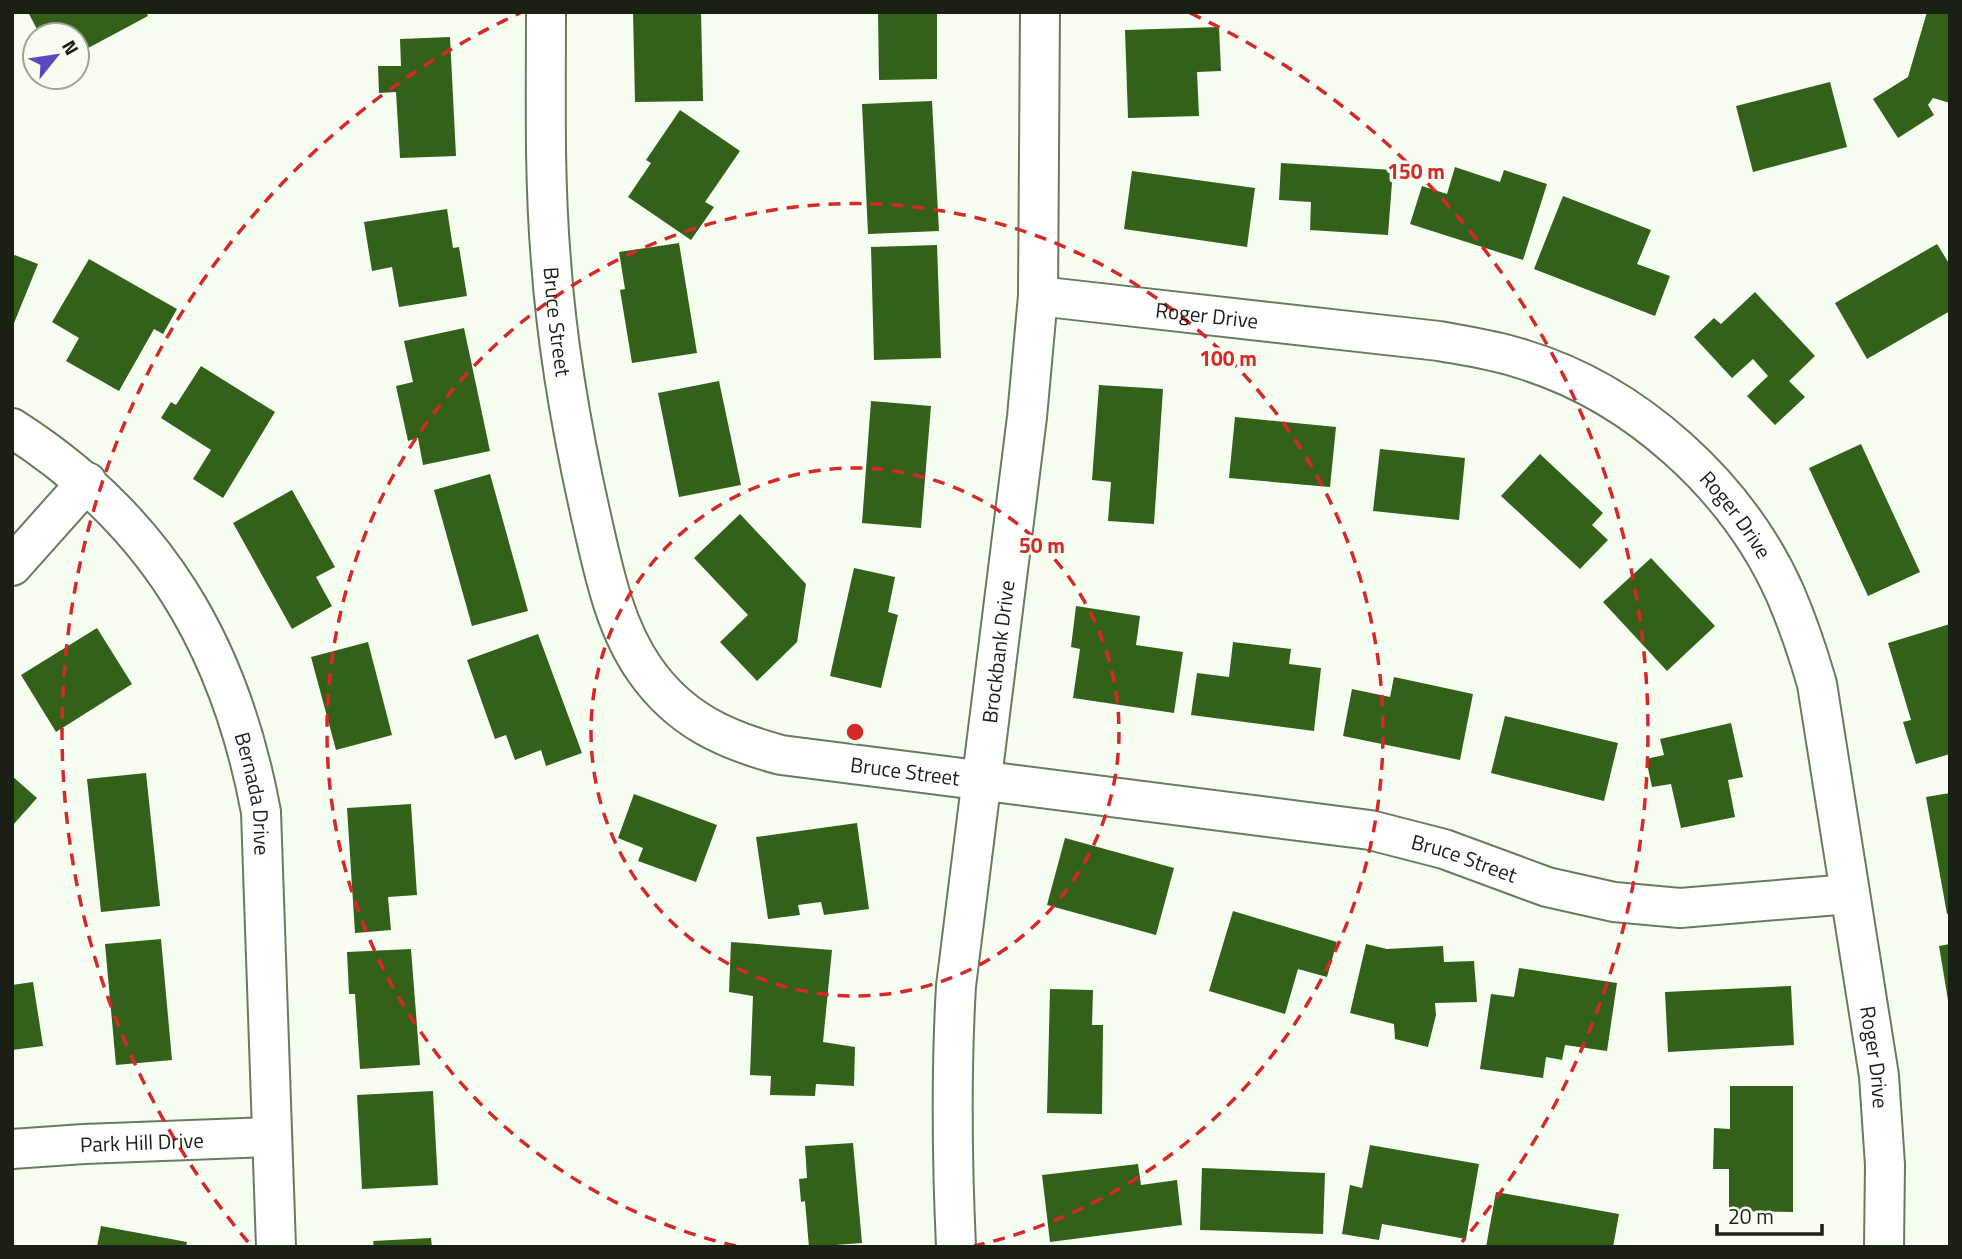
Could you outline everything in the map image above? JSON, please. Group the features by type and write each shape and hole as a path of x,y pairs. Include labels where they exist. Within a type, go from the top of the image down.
{"street":[{"name":"Bruce Street","path":"546,12 547,193 557,328 579,462 607,583 633,650 645,671 680,709 700,724 725,737 781,755 1370,830 1444,849 1547,887 1614,902 1680,908 1850,894"},
{"name":"Brockbank Drive","path":"957,1247 952,1054 964,916 1027,417 1038,296 1040,12"},
{"name":"Roger Drive","path":"1038,296 1483,348 1524,359 1562,374 1632,413 1664,437 1700,470 1732,507 1760,548 1784,591 1803,636 1817,684 1880,1087 1885,1165 1884,1247"},
{"name":"Bernada Drive","path":"12,428 87,482 137,536 181,596 206,636 237,714 261,812 276,1247"},
{"path":"12,566 87,482"},
{"name":"Park Hill Drive","path":"12,1149 84,1143 272,1137"}],"building":[{"path":"28,12 146,12 148,16 91,47 91,21 33,21"},
{"path":"633,12 701,12 703,101 635,102"},
{"path":"878,12 937,12 937,79 879,80"},
{"path":"1927,12 1950,12 1950,103 1933,98 1928,105 1934,115 1898,138 1873,99 1908,77"},
{"path":"1219,27 1221,71 1197,72 1199,116 1128,118 1125,30"},
{"path":"450,37 456,156 400,158 396,92 379,93 378,66 401,66 400,39"},
{"path":"1830,82 1847,147 1753,172 1736,106"},
{"path":"932,101 939,231 868,234 862,104"},
{"path":"680,110 740,151 705,202 714,207 691,240 628,197 651,163 646,160"},
{"path":"1281,163 1393,170 1388,235 1310,230 1311,202 1279,200"},
{"path":"1455,167 1500,182 1504,170 1547,184 1523,260 1410,224 1422,186 1447,194"},
{"path":"1132,171 1255,188 1247,247 1124,229"},
{"path":"1563,196 1651,230 1637,264 1670,276 1655,316 1534,269"},
{"path":"447,209 453,248 459,247 467,296 399,307 392,267 372,271 364,222"},
{"path":"679,243 697,353 632,363 620,290 625,289 619,252"},
{"path":"1937,244 1950,265 1950,311 1867,359 1835,303"},
{"path":"937,245 941,358 874,360 871,247"},
{"path":"12,254 38,264 12,328"},
{"path":"89,259 177,309 163,334 154,329 119,391 66,361 79,338 52,322"},
{"path":"1755,292 1815,356 1789,381 1805,397 1775,425 1747,396 1768,376 1753,359 1732,378 1694,337 1714,318 1721,324"},
{"path":"464,328 490,451 423,465 418,438 408,441 396,386 413,382 404,341"},
{"path":"201,366 275,412 223,498 193,479 211,450 161,418 171,402 176,405"},
{"path":"719,381 741,485 679,497 658,393"},
{"path":"1099,385 1163,389 1154,524 1108,521 1111,482 1092,480"},
{"path":"871,401 931,406 921,528 862,523"},
{"path":"1235,417 1336,427 1330,487 1229,478"},
{"path":"1861,444 1920,572 1868,596 1809,468"},
{"path":"1380,449 1465,458 1459,520 1373,511"},
{"path":"1540,454 1603,513 1592,525 1608,540 1580,569 1501,496"},
{"path":"490,474 528,611 472,626 434,490"},
{"path":"292,490 335,567 316,577 332,606 292,629 233,523"},
{"path":"740,514 806,584 797,642 757,681 720,642 748,615 694,558"},
{"path":"1651,558 1715,626 1667,671 1603,602"},
{"path":"854,568 895,577 888,612 898,615 881,688 830,676"},
{"path":"1076,606 1140,616 1136,645 1183,652 1174,713 1073,698 1080,649 1071,647"},
{"path":"1950,624 1950,754 1916,764 1903,722 1911,720 1888,643"},
{"path":"97,628 132,684 56,732 21,675"},
{"path":"538,634 582,753 546,766 541,750 515,760 506,735 495,739 467,660"},
{"path":"368,642 392,735 336,750 311,657"},
{"path":"1233,642 1291,649 1289,664 1321,668 1314,731 1191,715 1197,673 1229,677"},
{"path":"1394,677 1473,694 1460,760 1343,736 1352,689 1390,697"},
{"path":"1505,716 1618,743 1604,801 1491,773"},
{"path":"1731,723 1743,777 1728,780 1735,817 1681,828 1671,784 1652,787 1646,759 1664,755 1660,739"},
{"path":"146,773 160,906 101,912 87,779"},
{"path":"12,776 37,798 12,826"},
{"path":"1950,793 1950,914 1947,914 1926,797"},
{"path":"634,794 717,825 696,882 638,861 643,848 618,838"},
{"path":"411,804 417,895 388,897 391,930 355,933 347,808"},
{"path":"857,823 869,909 824,915 821,902 798,905 800,915 768,919 756,837"},
{"path":"1065,838 1174,868 1156,935 1047,905"},
{"path":"1233,911 1337,942 1327,977 1298,969 1285,1014 1209,991"},
{"path":"161,939 172,1060 116,1065 105,944"},
{"path":"731,942 832,950 823,1042 855,1047 854,1086 816,1084 815,1096 770,1095 771,1076 750,1075 753,996 729,992"},
{"path":"1366,944 1387,949 1443,946 1444,962 1474,961 1477,1002 1435,1003 1436,1015 1428,1047 1395,1039 1394,1024 1350,1013"},
{"path":"1950,944 1950,1000 1948,1000 1939,946"},
{"path":"411,949 420,1065 360,1069 355,994 349,994 347,952"},
{"path":"1519,968 1617,983 1607,1051 1565,1045 1562,1060 1546,1057 1543,1078 1480,1069 1491,994 1514,997"},
{"path":"33,982 43,1046 12,1050 12,985"},
{"path":"1791,986 1794,1045 1668,1052 1665,992"},
{"path":"1050,989 1093,990 1092,1025 1103,1025 1102,1114 1047,1113"},
{"path":"1730,1086 1793,1086 1793,1212 1729,1211 1729,1169 1713,1169 1714,1128 1730,1129"},
{"path":"433,1091 438,1185 362,1189 357,1095"},
{"path":"853,1143 862,1243 809,1247 805,1201 801,1202 799,1179 807,1178 805,1146"},
{"path":"1370,1145 1479,1164 1466,1239 1382,1224 1379,1240 1342,1234 1350,1185 1362,1188"},
{"path":"1138,1164 1141,1185 1177,1180 1182,1225 1050,1242 1042,1175"},
{"path":"1202,1168 1325,1173 1323,1234 1200,1230"},
{"path":"1496,1192 1619,1214 1613,1247 1486,1247"},
{"path":"101,1226 187,1242 186,1247 97,1247"},
{"path":"431,1238 432,1247 374,1247 373,1241"}]}
